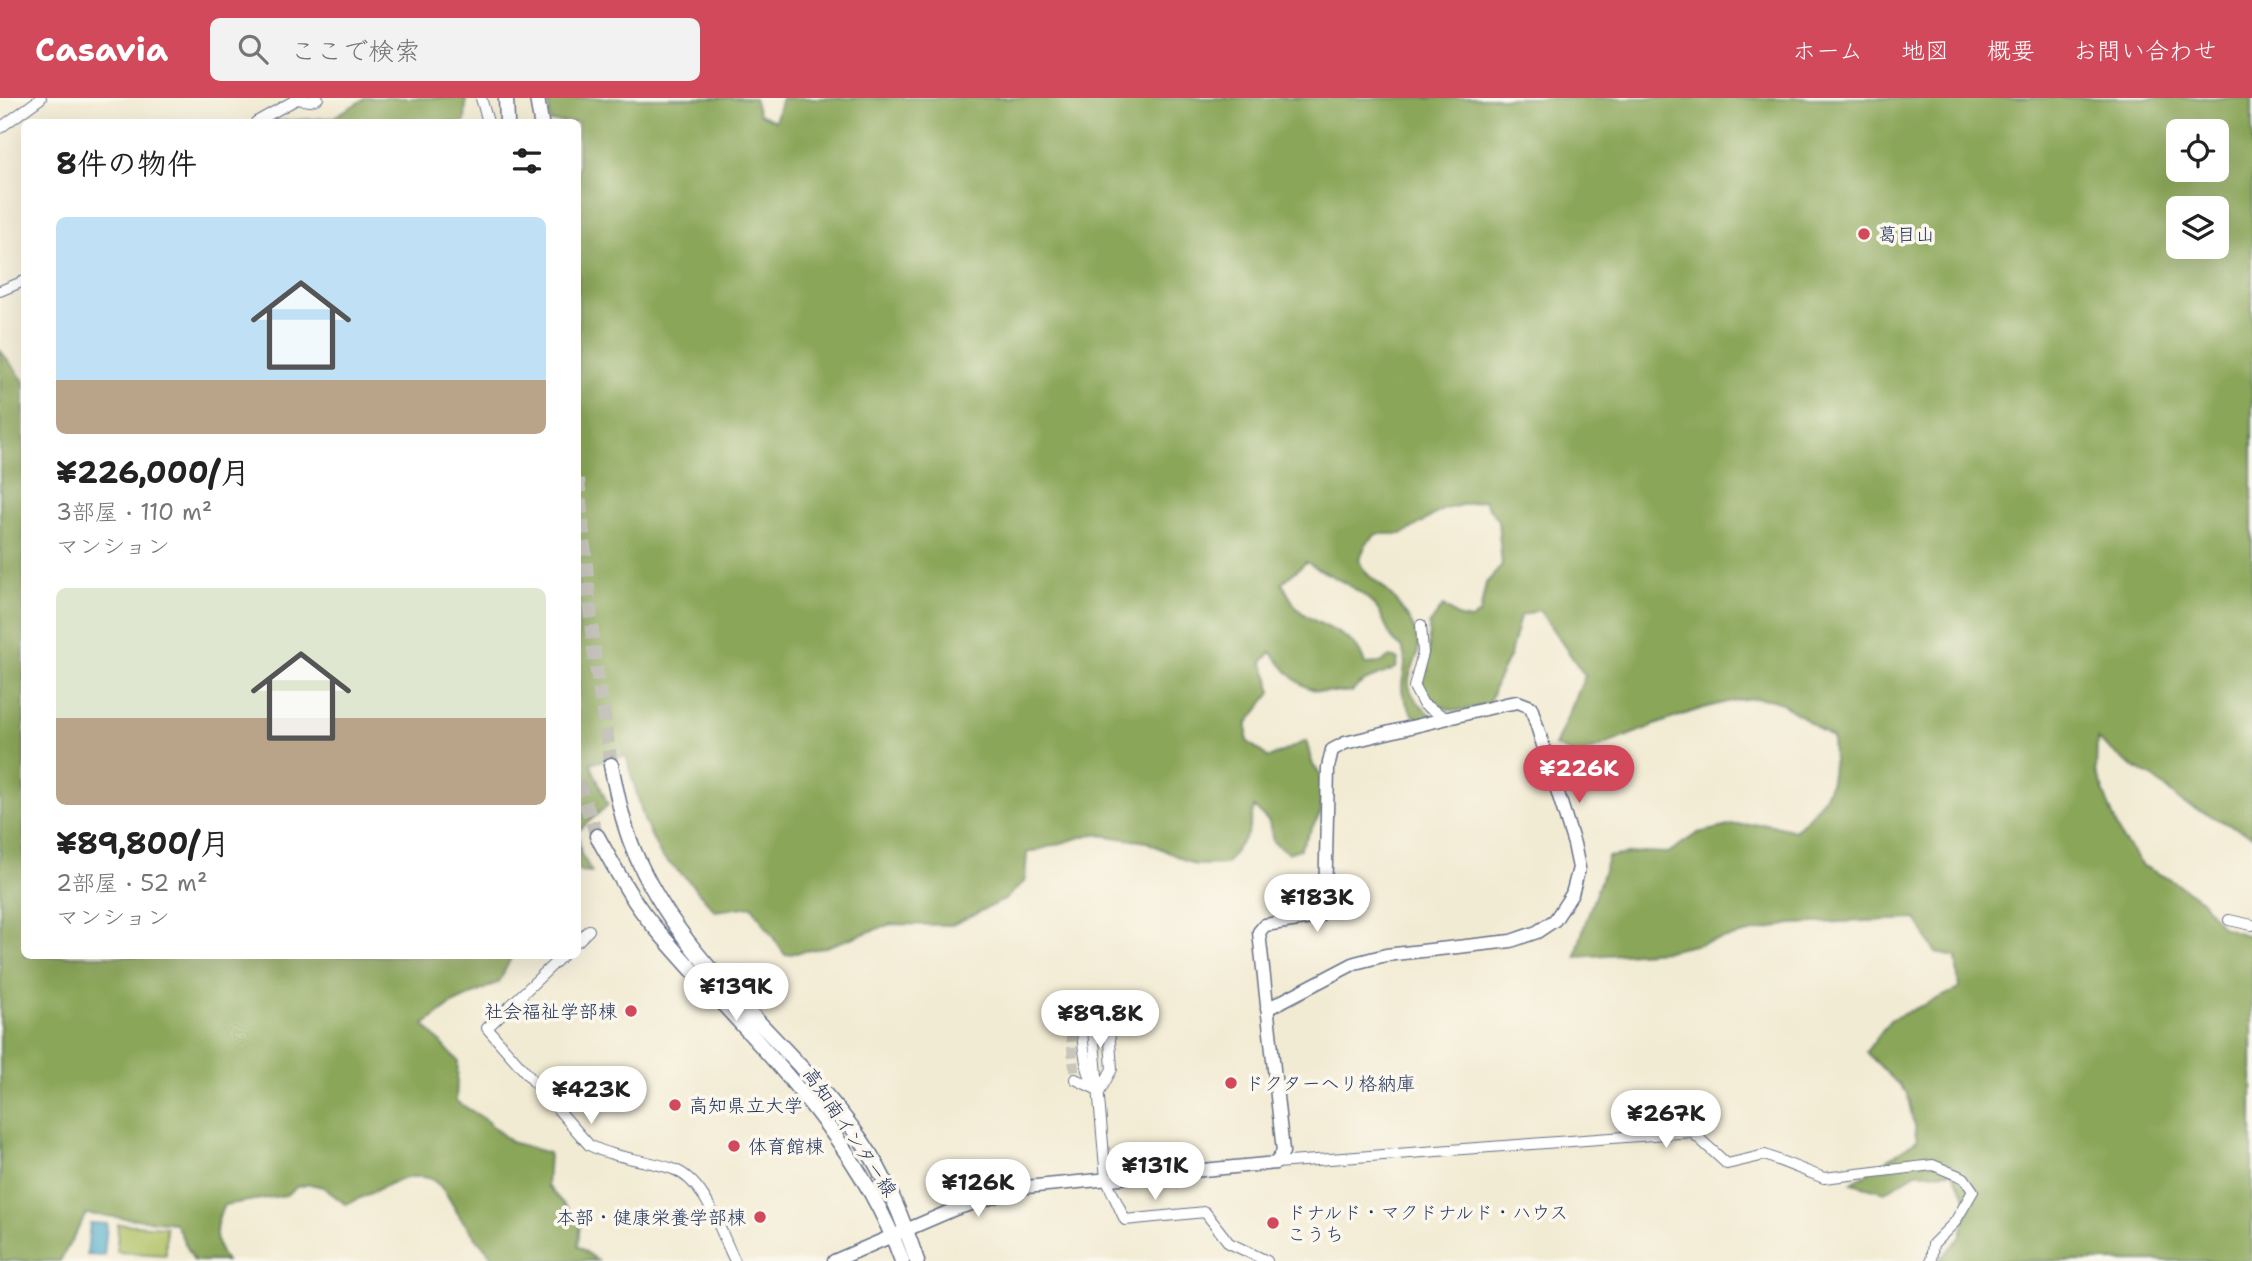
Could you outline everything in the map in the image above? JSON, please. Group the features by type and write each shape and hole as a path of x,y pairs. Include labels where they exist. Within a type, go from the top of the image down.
{"main road":[{"path":"506,98 507,119"},
{"path":"537,98 540,119"},
{"name":"高知南インター線","path":"611,765 622,820 638,861 660,901 708,966 803,1067 842,1115 880,1170 898,1234 902,1261"},
{"name":"高知南インター線","path":"597,836 625,885 655,929 789,1075 917,1261"}],"street":[{"path":"0,128 41,98"},
{"path":"261,119 297,99 310,101 318,98"},
{"path":"481,98 487,119"},
{"path":"0,292 21,282"},
{"path":"1421,625 1423,653 1414,687 1423,704 1446,718"},
{"path":"1267,1009 1355,963 1525,937 1555,920 1572,894 1578,868 1574,844 1531,707 1518,702 1345,743 1332,750 1328,767 1325,906 1318,917 1261,928 1259,936 1267,1009 1283,1152 1276,1163"},
{"path":"2229,920 2252,925"},
{"path":"581,938 589,930"},
{"path":"559,959 487,1028 589,1145 605,1153 674,1169 690,1178 700,1190 735,1261"},
{"path":"1069,1017 1076,1010 1092,1008 1108,1015 1111,1074 1100,1091"},
{"path":"1092,1008 1083,1018 1087,1071 1100,1091 1106,1179 1125,1220 1205,1212 1230,1243 1267,1261"},
{"path":"1075,1079 1100,1091"},
{"path":"834,1261 955,1209 1015,1189 1276,1163 1692,1132 1727,1164 1765,1155 1824,1178 1933,1165 1964,1178 1973,1191 1955,1222 1933,1244 1931,1261"}],"green space":[{"path":"366,98 466,98 465,119 316,119 332,118"},
{"path":"548,98 754,98 759,114 775,121 782,98 2252,98 2252,835 2184,804 2155,779 2125,762 2097,739 2096,772 2121,837 2143,866 2173,881 2201,900 2222,927 2252,937 2252,1261 1938,1261 1960,1238 1969,1203 1952,1172 1916,1173 1885,1192 1852,1183 1917,1140 1907,1093 1866,1052 1890,1020 1959,989 1956,957 1936,953 1916,919 1791,924 1667,951 1576,957 1608,857 1642,852 1668,853 1698,833 1733,825 1768,824 1795,831 1816,809 1828,790 1833,768 1832,738 1779,703 1754,698 1703,708 1577,756 1555,746 1585,676 1539,610 1520,616 1510,655 1489,704 1452,710 1438,704 1421,690 1420,674 1429,655 1429,625 1443,606 1460,618 1471,620 1480,613 1486,583 1502,566 1498,521 1484,500 1444,509 1403,534 1376,534 1366,544 1359,560 1361,566 1383,587 1413,626 1419,643 1409,681 1411,690 1418,702 1433,716 1417,720 1408,707 1402,688 1405,658 1402,647 1393,640 1379,611 1372,603 1345,583 1306,562 1282,583 1300,611 1354,644 1365,664 1380,663 1390,657 1398,659 1396,668 1367,680 1352,692 1313,690 1297,681 1271,652 1262,662 1269,678 1271,693 1247,724 1247,741 1269,758 1306,741 1313,765 1321,775 1321,812 1300,849 1288,853 1273,842 1269,822 1254,807 1248,833 1226,864 1195,865 1147,842 1092,834 1027,853 1025,881 1004,900 952,925 891,924 826,947 785,955 752,906 715,911 687,879 661,856 645,823 626,756 590,763 608,805 581,828 581,119 550,119"},
{"path":"0,350 21,377 21,959 510,959 499,982 452,1004 424,1025 458,1061 456,1101 483,1118 511,1142 549,1153 547,1186 580,1222 578,1246 598,1261 494,1259 460,1217 438,1184 431,1179 412,1177 345,1204 323,1187 310,1184 297,1187 286,1195 224,1205 216,1233 218,1247 226,1261 194,1261 175,1223 86,1214 60,1261 0,1261"},
{"path":"581,854 592,872 581,871"},
{"path":"118,1224 166,1227 166,1255 117,1252"}],"water":[{"path":"90,1223 107,1224 104,1256 87,1255"}],"tunnel":[{"path":"581,511 594,652 611,765"},
{"path":"581,791 597,836"},
{"path":"1069,1017 1075,1079"}],"place":[{"name":"葛目山","path":"1864,234"},
{"name":"社会福祉学部棟","path":"631,1011"},
{"name":"ドクターヘリ格納庫","path":"1231,1083"},
{"name":"高知県立大学","path":"675,1105"},
{"name":"体育館棟","path":"734,1146"},
{"name":"本部・健康栄養学部棟","path":"760,1217"},
{"name":"ドナルド・マクドナルド・ハウス こうち","path":"1273,1223"}]}
